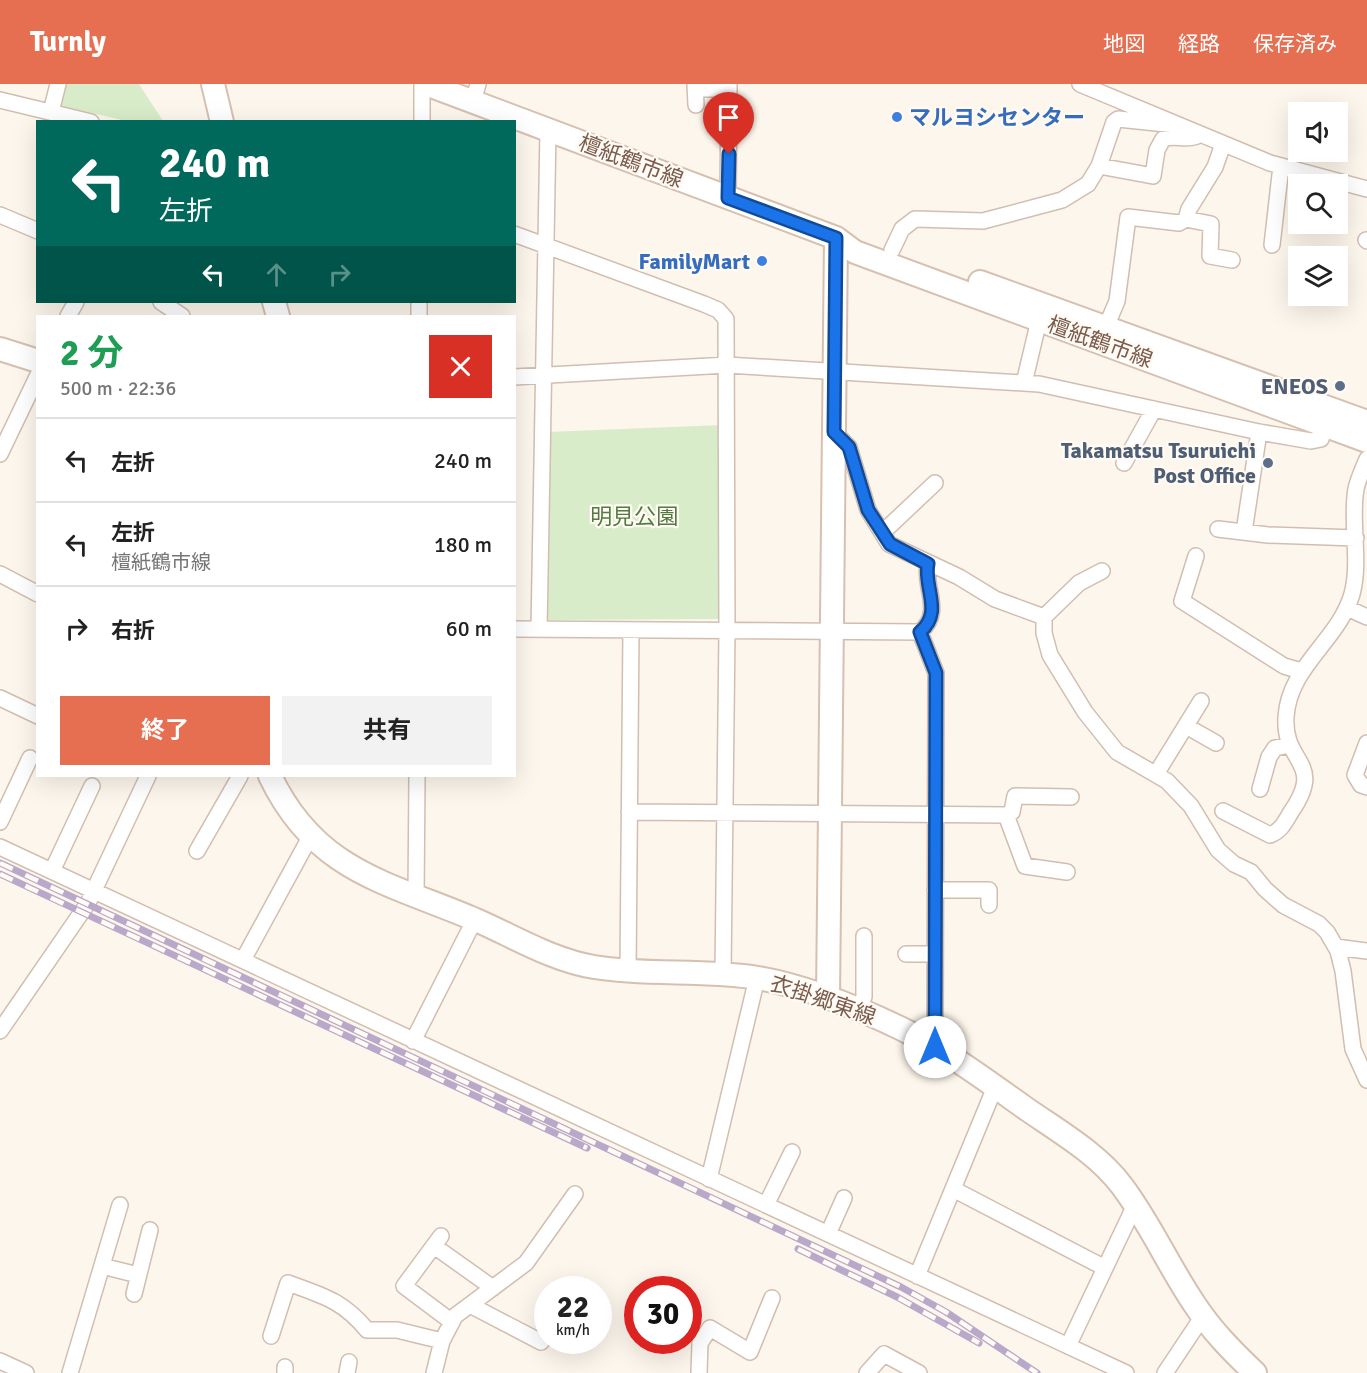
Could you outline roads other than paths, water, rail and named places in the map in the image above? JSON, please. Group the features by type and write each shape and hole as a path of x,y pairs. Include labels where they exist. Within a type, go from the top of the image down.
{"main road":[{"path":"213,84 222,120"},
{"name":"檀紙鶴市線","path":"424,84 476,93 549,130 836,238 855,252 1039,320 1328,417 1367,422"},
{"path":"828,998 834,632 836,238"},
{"name":"檀紙鶴市線","path":"836,238 860,238 1106,327 1328,417 1367,441"},
{"path":"0,349 36,359"},
{"name":"衣掛郷東線","path":"270,777 281,798 310,837 356,871 416,898 475,919 558,958 593,967 628,971 723,974 783,983 857,1010 935,1047 996,1087 1098,1162 1121,1184 1203,1316 1221,1340 1255,1373"}],"street":[{"path":"51,112 58,84"},
{"path":"422,120 424,84"},
{"path":"1080,84 1200,135 1281,166 1367,189"},
{"path":"696,105 696,86 729,86 728,198"},
{"path":"0,100 83,120"},
{"path":"892,250 902,229 915,219 983,221 1062,200 1088,184 1099,166 1113,122 1118,119 1176,125"},
{"path":"539,629 549,130"},
{"path":"1099,166 1153,176 1157,150 1163,139 1170,136 1190,139 1200,135"},
{"path":"1186,219 1188,210 1215,167 1223,144"},
{"path":"1272,245 1281,166"},
{"path":"0,215 36,230"},
{"path":"1106,327 1117,300 1128,217 1179,223 1186,219 1211,224 1210,256 1232,260"},
{"path":"516,235 718,310 726,319 727,631 723,974"},
{"path":"162,303 180,315"},
{"path":"1024,383 1039,320"},
{"path":"516,377 727,365 1024,383 1066,389 1259,432 1311,441 1321,440 1328,417"},
{"path":"0,454 36,379"},
{"path":"1124,463 1154,409"},
{"path":"834,432 849,447 862,497 890,544 959,578 995,599 1044,617"},
{"path":"1244,532 1259,432"},
{"path":"1223,811 1270,835 1278,832 1304,794 1306,781 1304,770 1287,739 1286,715 1291,693 1301,671 1347,608 1352,592 1356,538 1356,490 1367,459"},
{"path":"882,533 935,483"},
{"path":"1218,529 1356,538"},
{"path":"1196,556 1182,601 1284,666 1301,671"},
{"path":"516,629 920,632 927,626 932,604 928,564"},
{"path":"1102,571 1078,583 1044,617 1044,633 1050,655 1085,712 1117,752 1156,774 1191,806 1218,850 1234,864 1251,872 1265,889 1283,904 1318,924 1336,948 1343,971 1353,1049 1367,1080"},
{"path":"0,574 36,593"},
{"path":"1347,608 1367,617"},
{"path":"628,971 631,630"},
{"path":"920,632 936,673 935,1047"},
{"path":"0,698 36,715"},
{"path":"1156,774 1201,702"},
{"path":"1186,726 1216,743"},
{"path":"1367,743 1355,775 1361,785 1367,787"},
{"path":"1260,789 1269,757 1275,748 1290,745"},
{"path":"0,822 30,758"},
{"path":"0,1031 95,891 148,777"},
{"path":"197,850 239,777"},
{"path":"416,898 417,777"},
{"path":"52,871 92,786"},
{"path":"629,812 1006,815 1012,812 1015,796 1071,797"},
{"path":"1006,815 1025,866 1067,872"},
{"path":"243,960 310,837"},
{"path":"0,847 1126,1373"},
{"path":"935,890 989,890 989,905"},
{"path":"413,1041 475,919"},
{"path":"857,1010 864,997 864,936"},
{"path":"1336,948 1367,951"},
{"path":"906,954 935,954"},
{"path":"709,1179 757,978"},
{"path":"917,1276 996,1087"},
{"path":"766,1205 792,1152"},
{"path":"953,1189 1105,1268"},
{"path":"434,1373 442,1341 452,1322 526,1263 575,1194"},
{"path":"828,1234 844,1198"},
{"path":"70,1373 120,1204"},
{"path":"1068,1346 1135,1205"},
{"path":"134,1294 150,1230"},
{"path":"452,1322 404,1286 437,1241 493,1288"},
{"path":"102,1266 138,1275"},
{"path":"271,1336 288,1283 325,1296 351,1311 367,1330 397,1330 442,1341"},
{"path":"699,1373 700,1343 710,1328 750,1352 772,1298"},
{"path":"471,1305 534,1338"},
{"path":"1165,1373 1203,1316"},
{"path":"867,1373 884,1354 919,1373"},
{"path":"0,1361 26,1373"}],"railway":[{"path":"0,863 901,1287 946,1312 1037,1373"},
{"path":"0,874 587,1148"},
{"path":"798,1249 897,1297 979,1343"}],"place":[{"name":"マルヨシセンター","path":"897,117"},
{"name":"FamilyMart","path":"762,261"},
{"name":"ENEOS","path":"1340,386"},
{"name":"Takamatsu Tsuruichi Post Office","path":"1268,463"}],"park label":[{"name":"明見公園","path":"634,516"}]}
